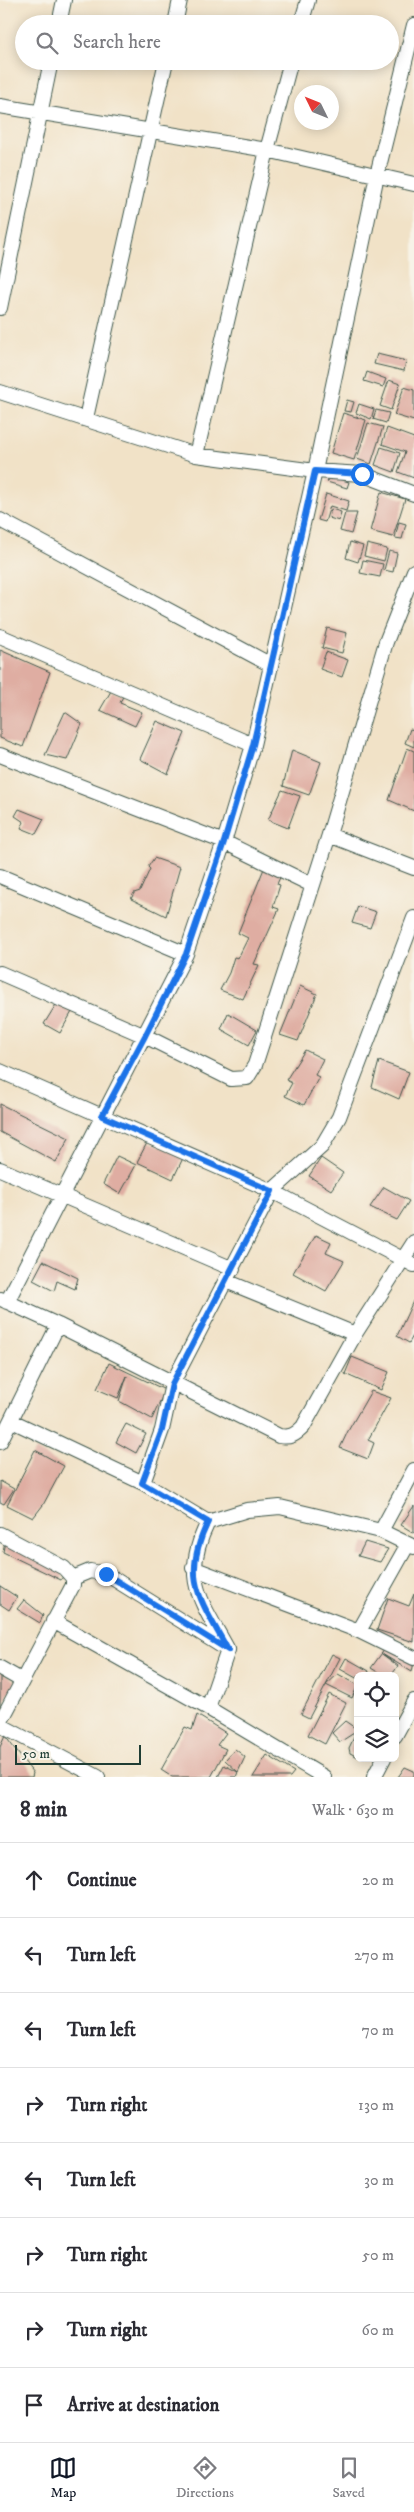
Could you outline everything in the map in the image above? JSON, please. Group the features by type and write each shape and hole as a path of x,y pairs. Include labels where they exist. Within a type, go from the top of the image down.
{"street":[{"path":"61,15 64,0"},
{"path":"176,15 180,0"},
{"path":"304,15 308,0"},
{"path":"414,25 377,174 272,665 253,745 224,842 186,954 62,1195 4,1300 58,1325 172,1384 279,1436 288,1437 295,1435 303,1427 355,1334 409,1262 414,1242"},
{"path":"0,308 49,70"},
{"path":"86,418 164,70"},
{"path":"196,455 267,150 289,70"},
{"path":"0,106 267,150 414,184"},
{"path":"0,392 86,418 196,455 315,471 362,474 414,494"},
{"path":"0,520 272,665"},
{"path":"0,973 145,1036 231,1079 247,1078 255,1064 328,835 386,642 414,571"},
{"path":"0,636 253,745"},
{"path":"0,755 224,842 312,885"},
{"path":"328,835 414,868"},
{"path":"0,876 186,954"},
{"path":"142,1483 162,1430 172,1384 272,1191 322,1146 339,1117 414,918"},
{"path":"0,1071 272,1191 409,1262"},
{"path":"0,1169 233,1269"},
{"path":"226,1281 355,1334"},
{"path":"0,1442 58,1325"},
{"path":"12,1421 142,1483 208,1522"},
{"path":"381,1531 414,1470"},
{"path":"208,1708 228,1650 200,1599 193,1568 197,1545 208,1522 247,1510 280,1507 381,1531 411,1546 360,1630"},
{"path":"0,1534 64,1568 73,1578 73,1585 21,1680 0,1724 98,1777"},
{"path":"193,1568 360,1630 414,1658"},
{"path":"73,1578 90,1571 106,1574 228,1650"},
{"path":"53,1621 208,1708 324,1777"},
{"path":"0,1668 21,1680"},
{"path":"399,1729 413,1705"},
{"path":"374,1777 382,1762"}],"building":[{"path":"377,354 406,361 404,371 374,364"},
{"path":"367,372 386,379 383,387 364,381"},
{"path":"389,380 400,384 391,410 380,406"},
{"path":"404,387 414,390 414,421 394,415"},
{"path":"347,400 354,402 351,412 344,411"},
{"path":"359,404 374,409 371,419 356,413"},
{"path":"376,410 389,413 386,423 373,419"},
{"path":"343,413 366,420 354,460 331,453"},
{"path":"368,423 383,427 371,464 357,459"},
{"path":"387,428 414,438 414,478 398,472 405,452 382,444"},
{"path":"381,447 400,453 394,472 375,465"},
{"path":"331,477 349,482 347,488 327,482"},
{"path":"381,492 405,499 393,537 370,531"},
{"path":"326,494 349,501 346,511 330,506 325,522 318,520"},
{"path":"331,509 341,512 339,521 329,518"},
{"path":"345,513 357,513 351,534 340,531"},
{"path":"399,522 406,524 402,539 395,538"},
{"path":"350,542 363,546 358,562 346,558"},
{"path":"367,544 387,549 384,561 364,556"},
{"path":"389,551 397,553 393,572 384,570"},
{"path":"363,560 383,564 380,577 360,573"},
{"path":"327,628 347,633 342,653 322,648"},
{"path":"0,650 50,672 23,747 0,738"},
{"path":"326,652 348,660 342,677 320,669"},
{"path":"111,691 123,696 120,703 142,712 135,726 100,710"},
{"path":"65,712 82,724 67,760 45,755"},
{"path":"157,721 185,733 168,774 140,759"},
{"path":"410,729 414,730 414,747 405,743"},
{"path":"407,748 414,751 414,811 389,800"},
{"path":"292,750 321,762 309,795 283,786"},
{"path":"282,790 300,796 288,828 268,820"},
{"path":"19,809 44,819 36,834 21,828 24,822 15,816"},
{"path":"154,858 180,867 166,916 131,899 134,893 140,891 150,869 148,867"},
{"path":"265,866 282,873 277,884 280,885 273,907 279,909 254,964 259,965 243,999 220,990 229,973 234,957 238,958 248,938 238,933"},
{"path":"358,906 376,912 370,928 352,923"},
{"path":"300,986 317,994 298,1041 280,1035"},
{"path":"57,1003 73,1010 60,1033 44,1024"},
{"path":"228,1013 257,1030 249,1045 221,1029"},
{"path":"305,1050 323,1059 315,1075 319,1077 304,1105 285,1096 292,1083 286,1080"},
{"path":"379,1061 409,1072 399,1099 372,1087"},
{"path":"0,1104 69,1138 56,1162 0,1132"},
{"path":"148,1141 184,1156 173,1179 137,1162"},
{"path":"117,1156 136,1165 120,1194 103,1184"},
{"path":"321,1158 343,1173 331,1190 309,1176"},
{"path":"384,1187 409,1201 397,1220 370,1207"},
{"path":"316,1235 331,1242 326,1253 344,1261 326,1291 293,1273"},
{"path":"43,1261 78,1278 75,1289 57,1281 54,1291 33,1280"},
{"path":"414,1299 414,1334 409,1343 397,1336"},
{"path":"352,1357 389,1372 381,1390 345,1374"},
{"path":"109,1363 165,1390 152,1419 119,1401 127,1376 118,1398 97,1389"},
{"path":"371,1391 391,1398 368,1440 374,1443 368,1459 340,1448"},
{"path":"126,1424 146,1434 136,1453 116,1442"},
{"path":"35,1450 64,1466 43,1505 33,1518 7,1505"},
{"path":"0,1481 14,1489 4,1504 0,1502"},
{"path":"414,1506 414,1533 401,1525"},
{"path":"5,1541 66,1570 61,1580 3,1552"},
{"path":"365,1542 388,1549 380,1562 358,1556"},
{"path":"0,1586 17,1597 9,1610 0,1604"},
{"path":"414,1594 414,1642 377,1630 388,1598 409,1606"},
{"path":"24,1600 43,1615 40,1623 17,1609"},
{"path":"387,1646 414,1662 412,1672 382,1654 398,1666 394,1672 378,1672 371,1668"},
{"path":"332,1654 340,1658 309,1718 301,1714"},
{"path":"346,1658 369,1671 354,1672 354,1677 340,1669"},
{"path":"0,1672 16,1681 0,1709"},
{"path":"338,1674 354,1683 354,1694 352,1698 326,1685"},
{"path":"329,1694 346,1703 325,1744 308,1735"},
{"path":"197,1715 226,1733 217,1745 226,1749 211,1777 172,1777 161,1770 185,1727 192,1730"},
{"path":"345,1721 354,1727 354,1733 340,1742 332,1733"},
{"path":"5,1736 33,1773 32,1777 0,1777 0,1747"},
{"path":"354,1737 354,1755 350,1753 349,1748"},
{"path":"235,1749 245,1757 238,1772 225,1760"},
{"path":"267,1755 294,1772 290,1777 253,1777"},
{"path":"224,1765 238,1772 236,1777 218,1777"},
{"path":"405,1767 414,1771 414,1777 398,1777"}],"route":[{"path":"106,1574 228,1650 200,1599 193,1568 197,1545 208,1522 142,1483 154,1457 172,1384 272,1191 102,1116 186,954 224,842 253,745 315,471 362,474"}]}
